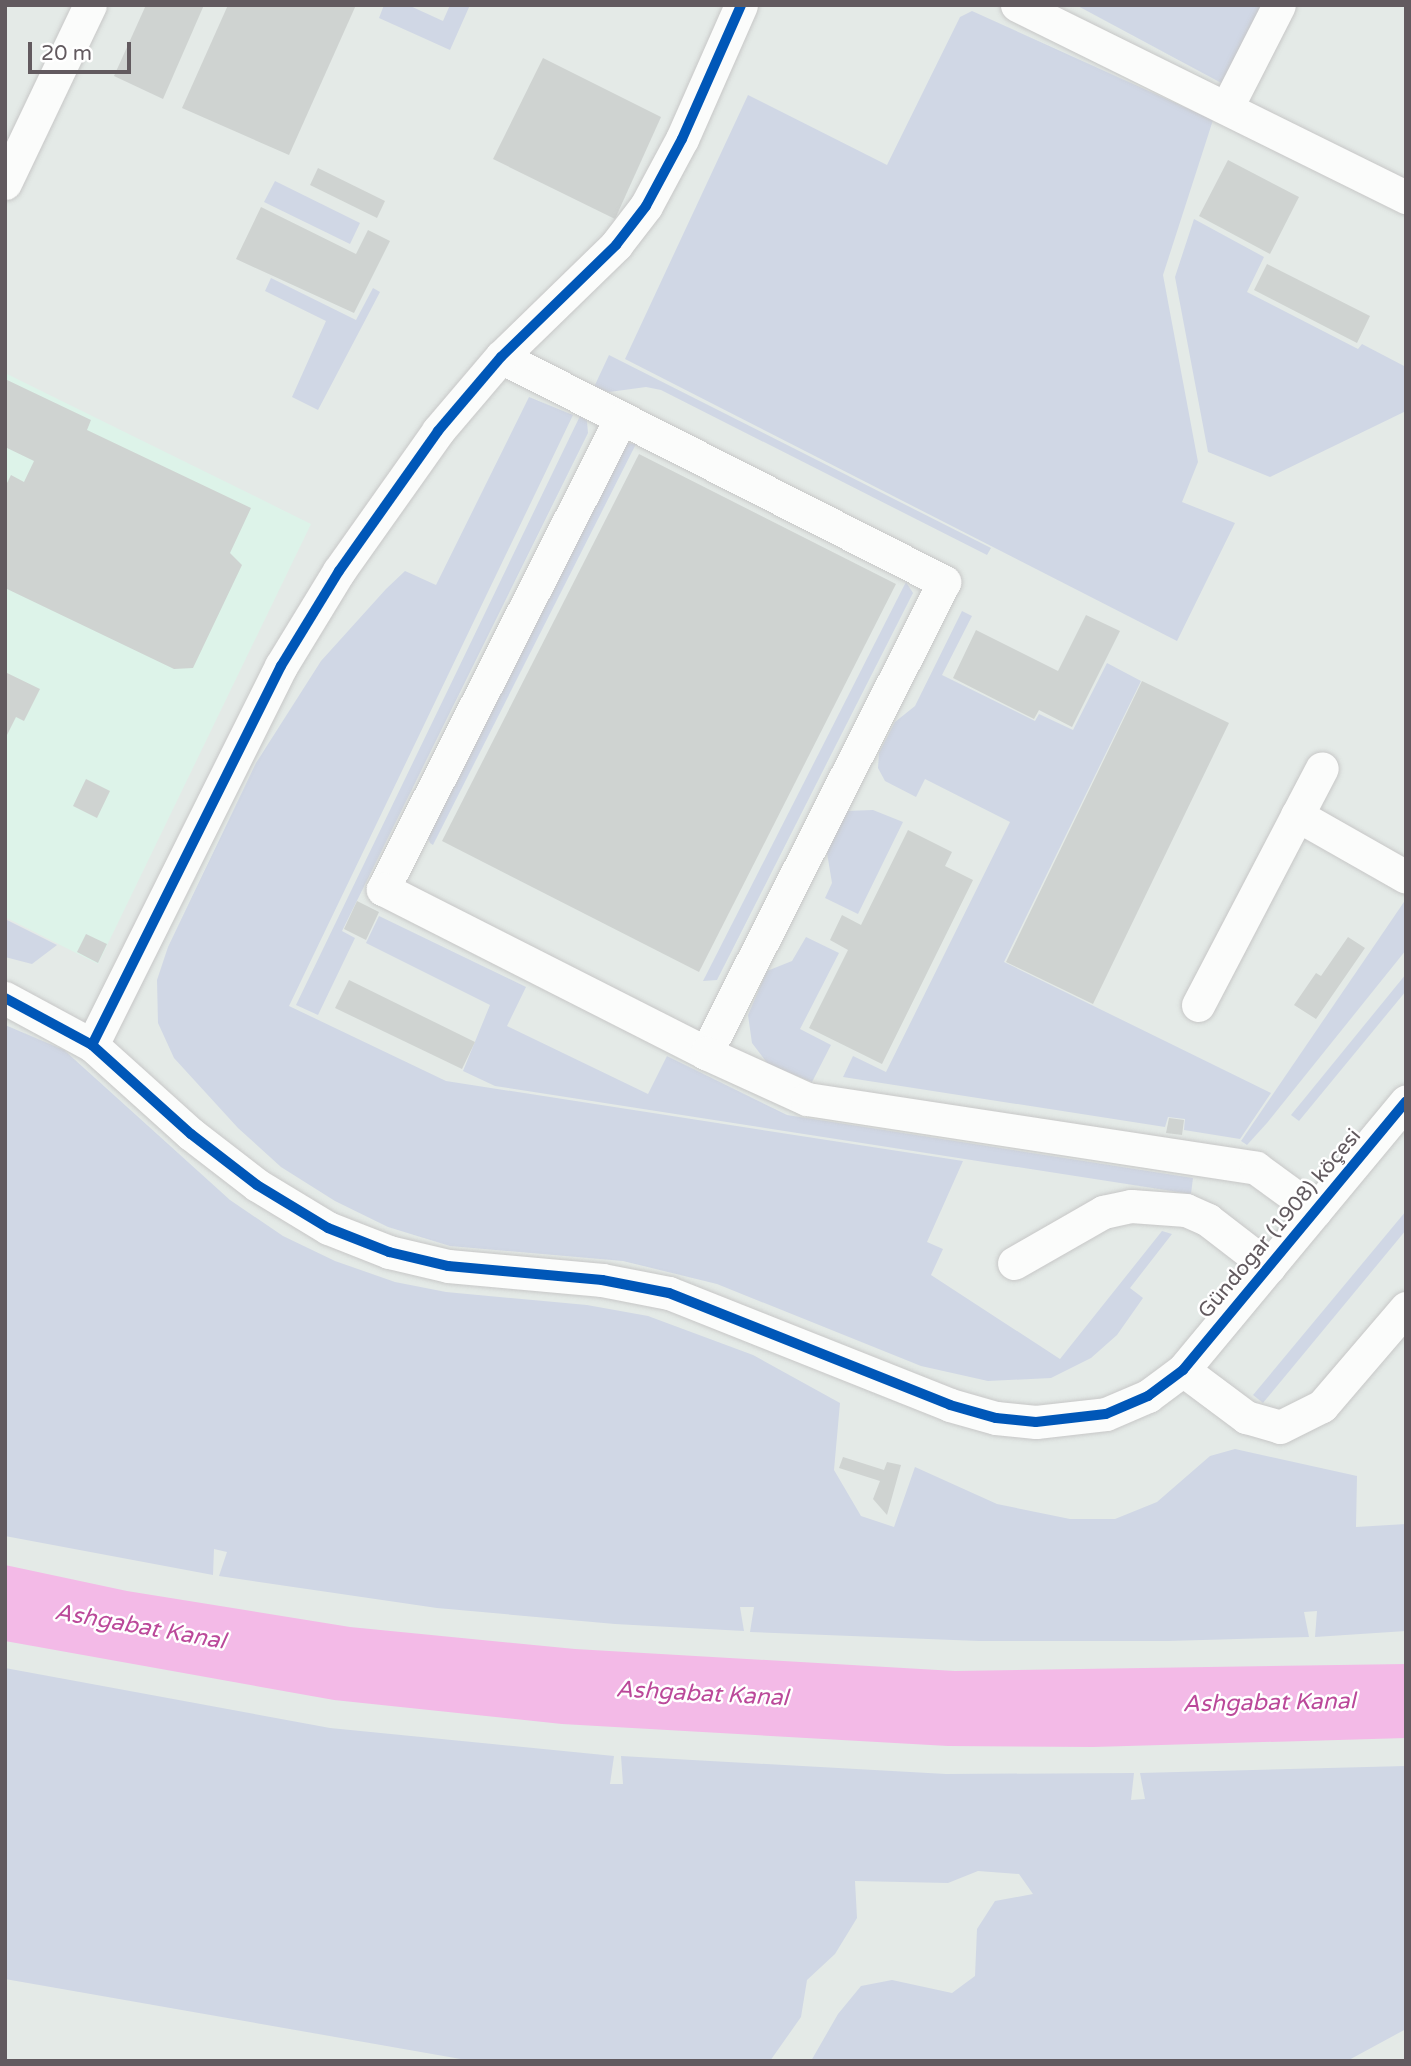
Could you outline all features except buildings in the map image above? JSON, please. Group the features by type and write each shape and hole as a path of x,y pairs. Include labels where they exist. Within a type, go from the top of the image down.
{"street":[{"path":"5,183 90,5"},
{"path":"92,1045 281,666 339,571 430,442 501,357 616,245 646,206 682,139 741,5"},
{"path":"1227,107 1279,5"},
{"path":"1021,6 1406,197"},
{"path":"501,357 944,582 706,1053"},
{"path":"621,418 383,889 778,1088 837,1105 1255,1168 1315,1211"},
{"path":"1198,1005 1322,768"},
{"path":"1297,815 1406,877"},
{"name":"Gündogar (1908) köçesi","path":"5,998 92,1045 191,1134 257,1185 328,1228 389,1252 448,1266 602,1280 669,1293 950,1405 996,1418 1036,1422 1106,1414 1148,1396 1183,1370 1406,1101"},
{"path":"1014,1264 1103,1212 1130,1206 1197,1215 1269,1267"},
{"path":"1183,1370 1246,1417 1280,1427 1322,1406 1406,1308"}],"shaded area":[{"path":"384,5 408,5 443,21 450,5 470,5 450,50 379,18"},
{"path":"1076,5 1266,5 1225,85"},
{"path":"972,11 1213,120 1163,275 1198,462 1182,502 1235,523 1177,641 625,359 748,95 887,165 960,17"},
{"path":"275,181 360,223 350,244 264,202"},
{"path":"1194,219 1264,257 1247,292 1358,349 1362,344 1406,367 1406,411 1270,477 1208,452 1175,277"},
{"path":"271,278 356,320 373,288 380,292 318,410 292,397 326,321 265,291"},
{"path":"609,355 991,548 987,555 661,390 646,387 609,392 594,387"},
{"path":"5,373 311,524 98,964 5,917"},
{"path":"529,397 573,415 289,1006 446,1081 963,1161 927,1242 943,1249 931,1275 1060,1359 1162,1231 1172,1234 1130,1288 1143,1298 1117,1335 1091,1358 1051,1378 988,1381 921,1366 717,1284 623,1261 450,1246 388,1227 335,1201 281,1167 238,1128 174,1058 158,1023 157,980 168,947 256,763 321,661 386,589 405,571 436,585"},
{"path":"580,416 587,421 588,433 342,931 355,938 318,1015 296,1005"},
{"path":"627,443 636,444 433,845 426,833"},
{"path":"906,582 913,593 717,980 703,981"},
{"path":"962,611 972,616 942,675 1035,721 1039,714 1073,730 1107,663 1141,681 1004,962 1271,1093 1240,1139 1184,1130 1185,1119 1168,1117 1165,1127 843,1077 853,1056 886,1072 1010,822 925,779 916,797 885,781 878,768 879,753 895,722 915,706"},
{"path":"873,810 903,822 858,914 825,898 832,883 827,853 846,811"},
{"path":"1406,899 1406,950 1247,1145 1241,1141"},
{"path":"379,916 526,987 507,1026 648,1094 667,1056 787,1115 1193,1178 1191,1194 495,1086 463,1071 490,1005 366,943"},
{"path":"5,919 57,945 32,964 5,957"},
{"path":"806,937 839,953 800,1029 831,1045 812,1082 768,1064 752,1043 748,1015 767,971 792,961"},
{"path":"1406,974 1406,991 1299,1121 1291,1115"},
{"path":"5,1025 64,1050 230,1200 283,1236 335,1261 395,1282 446,1292 587,1305 648,1316 753,1355 840,1403 834,1470 861,1516 894,1527 915,1467 997,1504 1070,1519 1115,1519 1157,1502 1210,1456 1235,1449 1357,1476 1356,1527 1406,1524 1406,1631 1315,1637 1317,1611 1304,1612 1309,1637 1168,1641 979,1641 750,1632 754,1607 740,1607 744,1631 615,1624 437,1608 219,1576 227,1552 214,1549 213,1575 5,1536"},
{"path":"1406,1211 1406,1230 1263,1403 1253,1395"},
{"path":"5,1668 330,1728 614,1756 610,1784 623,1784 621,1756 946,1774 1134,1773 1131,1800 1145,1799 1140,1773 1406,1766 1406,2029 1347,2061 811,2061 838,2014 861,1986 892,1980 952,1993 975,1976 977,1929 995,1901 1033,1894 1019,1874 978,1871 948,1883 855,1881 857,1918 835,1954 807,1980 801,2017 770,2061 472,2061 5,1979"}],"water":[{"name":"Ashgabat Kanal","path":"5,1565 127,1591 350,1627 575,1649 955,1671 1406,1664 1406,1738 1093,1747 948,1746 562,1724 334,1700 5,1641"}],"cycle path":[{"path":"92,1045 281,666 339,571 438,431 501,357 616,245 646,206 682,139 741,5"},
{"path":"5,998 92,1045 191,1134 257,1185 328,1228 389,1252 448,1266 602,1280 669,1293 950,1405 996,1418 1036,1422 1106,1414 1148,1396 1183,1370 1406,1101"}]}
